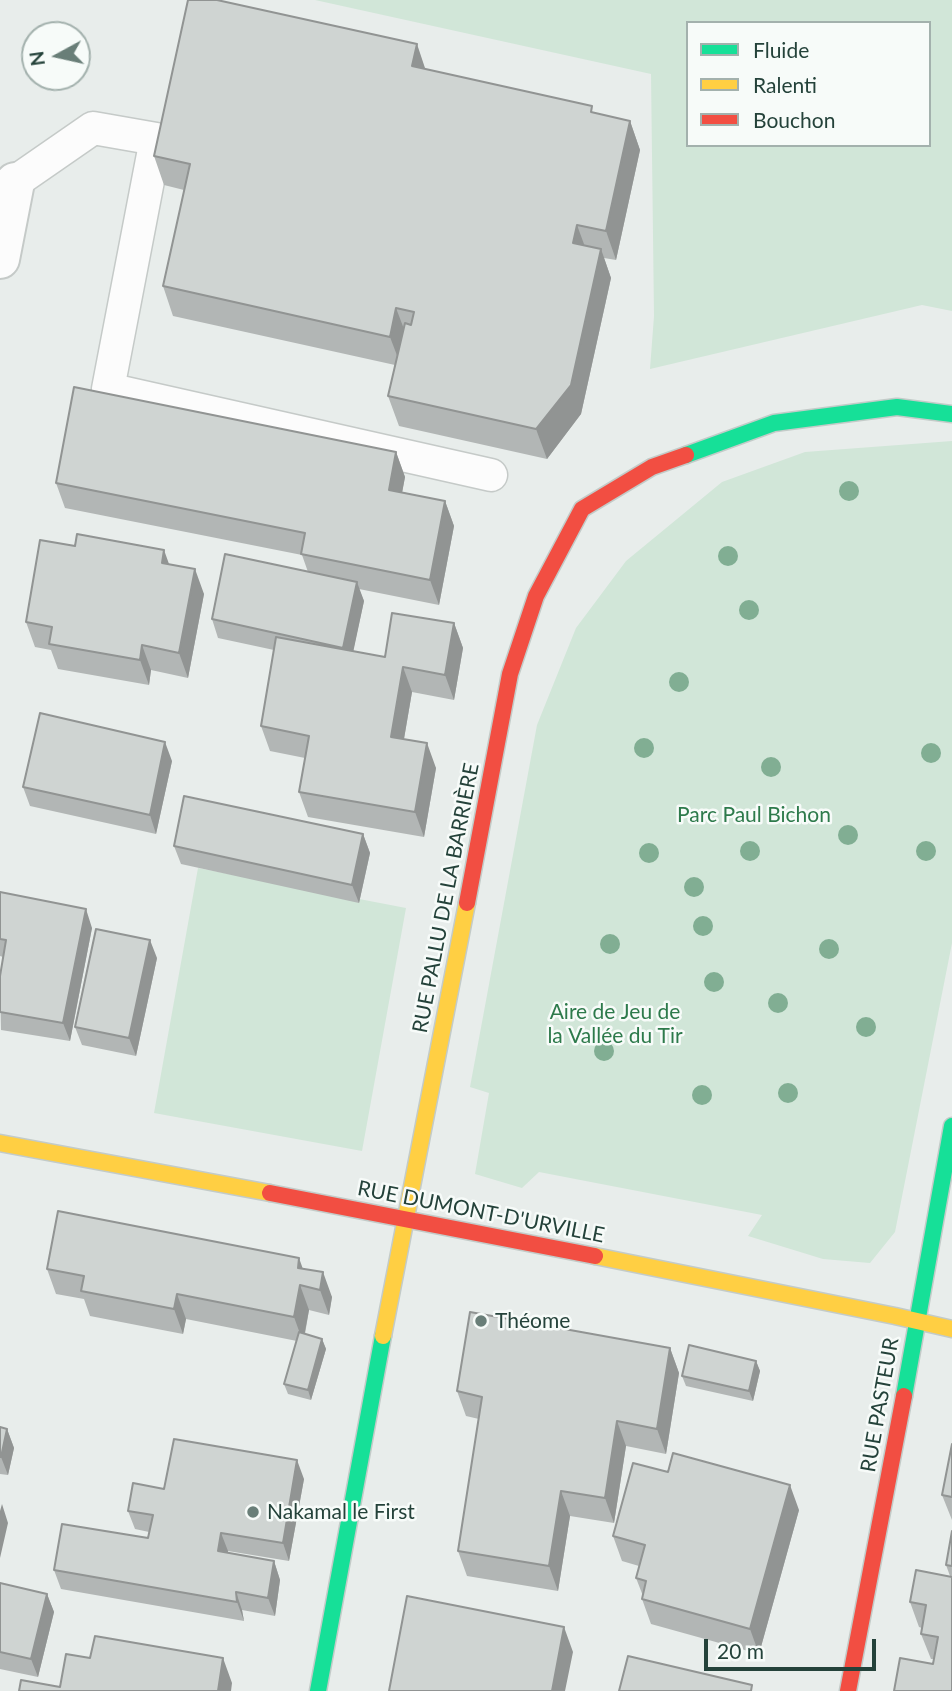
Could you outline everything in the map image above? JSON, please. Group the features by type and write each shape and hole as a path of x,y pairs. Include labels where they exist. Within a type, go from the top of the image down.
{"street":[{"path":"0,259 15,182"},
{"name":"RUE PALLU DE LA BARRIÈRE","path":"318,1691 405,1218 510,674 536,596 582,509 652,467 774,423 897,407 952,414"},
{"name":"RUE PASTEUR","path":"848,1691 952,1126"},
{"name":"RUE DUMONT-D'URVILLE","path":"0,1143 405,1218 952,1329"}],"lane":[{"path":"15,182 93,128 156,139 108,389 491,475"}],"green space":[{"path":"315,0 952,0 952,311 922,305 650,369 654,316 651,74"},
{"name":"Parc Paul Bichon","path":"952,441 952,943 895,1232 870,1263 823,1259 748,1236 762,1215 539,1172 522,1188 475,1174 489,1093 470,1087 537,725 576,628 626,561 722,482 805,452"},
{"path":"198,868 406,908 362,1151 154,1113"}],"building":[{"path":"188,0 217,0 417,44 412,66 592,106 591,112 630,121 606,231 577,225 573,243 601,249 571,385 536,429 388,396 405,323 411,325 414,312 396,308 390,337 163,286 190,164 154,156"},
{"path":"74,387 396,452 389,490 445,501 430,580 301,554 305,533 56,483"},
{"path":"77,534 164,550 162,563 195,569 179,653 142,645 140,660 49,644 52,627 26,622 40,540 75,546"},
{"path":"225,554 357,582 343,648 212,619"},
{"path":"392,613 454,623 445,675 403,667 391,737 427,743 415,812 299,792 309,736 261,726 276,637 385,657"},
{"path":"40,713 165,742 150,815 23,787"},
{"path":"184,796 363,834 352,885 174,846"},
{"path":"0,892 86,909 63,1023 0,1012 0,976 6,940 0,939"},
{"path":"96,929 150,940 129,1038 75,1027"},
{"path":"58,1211 299,1258 298,1268 323,1272 320,1290 300,1285 294,1317 177,1294 174,1309 81,1291 84,1276 47,1269"},
{"path":"470,1312 670,1348 657,1429 617,1421 605,1498 561,1491 549,1566 458,1551 482,1397 457,1391"},
{"path":"299,1332 322,1339 308,1390 284,1384"},
{"path":"689,1345 756,1361 749,1391 682,1376"},
{"path":"0,1427 7,1429 1,1457 0,1457"},
{"path":"174,1439 297,1460 283,1543 221,1533 218,1551 274,1561 268,1598 236,1592 237,1602 54,1570 62,1524 148,1538 153,1515 128,1511 133,1483 164,1489"},
{"path":"952,1444 952,1497 942,1495"},
{"path":"673,1453 790,1485 750,1629 642,1599 646,1581 636,1578 645,1545 613,1536 633,1463 668,1472"},
{"path":"952,1531 952,1566 946,1565"},
{"path":"916,1570 952,1577 952,1691 894,1691 900,1658 933,1664 938,1637 921,1634 926,1605 910,1602"},
{"path":"0,1583 47,1594 31,1659 0,1652"},
{"path":"407,1596 564,1627 552,1691 389,1691"},
{"path":"95,1636 223,1658 218,1691 19,1691 21,1680 60,1687 66,1654 90,1658"},
{"path":"628,1656 752,1685 751,1691 619,1691"}],"traffic: fast":[{"path":"686,455 774,423 897,407 952,414"},
{"path":"904,1396 952,1126"},
{"path":"318,1691 383,1336"}],"traffic: slow":[{"path":"383,1336 467,903"},
{"path":"0,1143 270,1193"},
{"path":"595,1256 952,1329"}],"traffic: jam":[{"path":"467,903 510,674 536,596 582,509 652,467 686,455"},
{"path":"270,1193 595,1256"},
{"path":"848,1691 904,1396"}],"place":[{"name":"Théome","path":"481,1321"},
{"name":"Nakamal le First","path":"253,1512"}],"park label":[{"name":"Aire de Jeu de la Vallée du Tir","path":"615,1024"}]}
